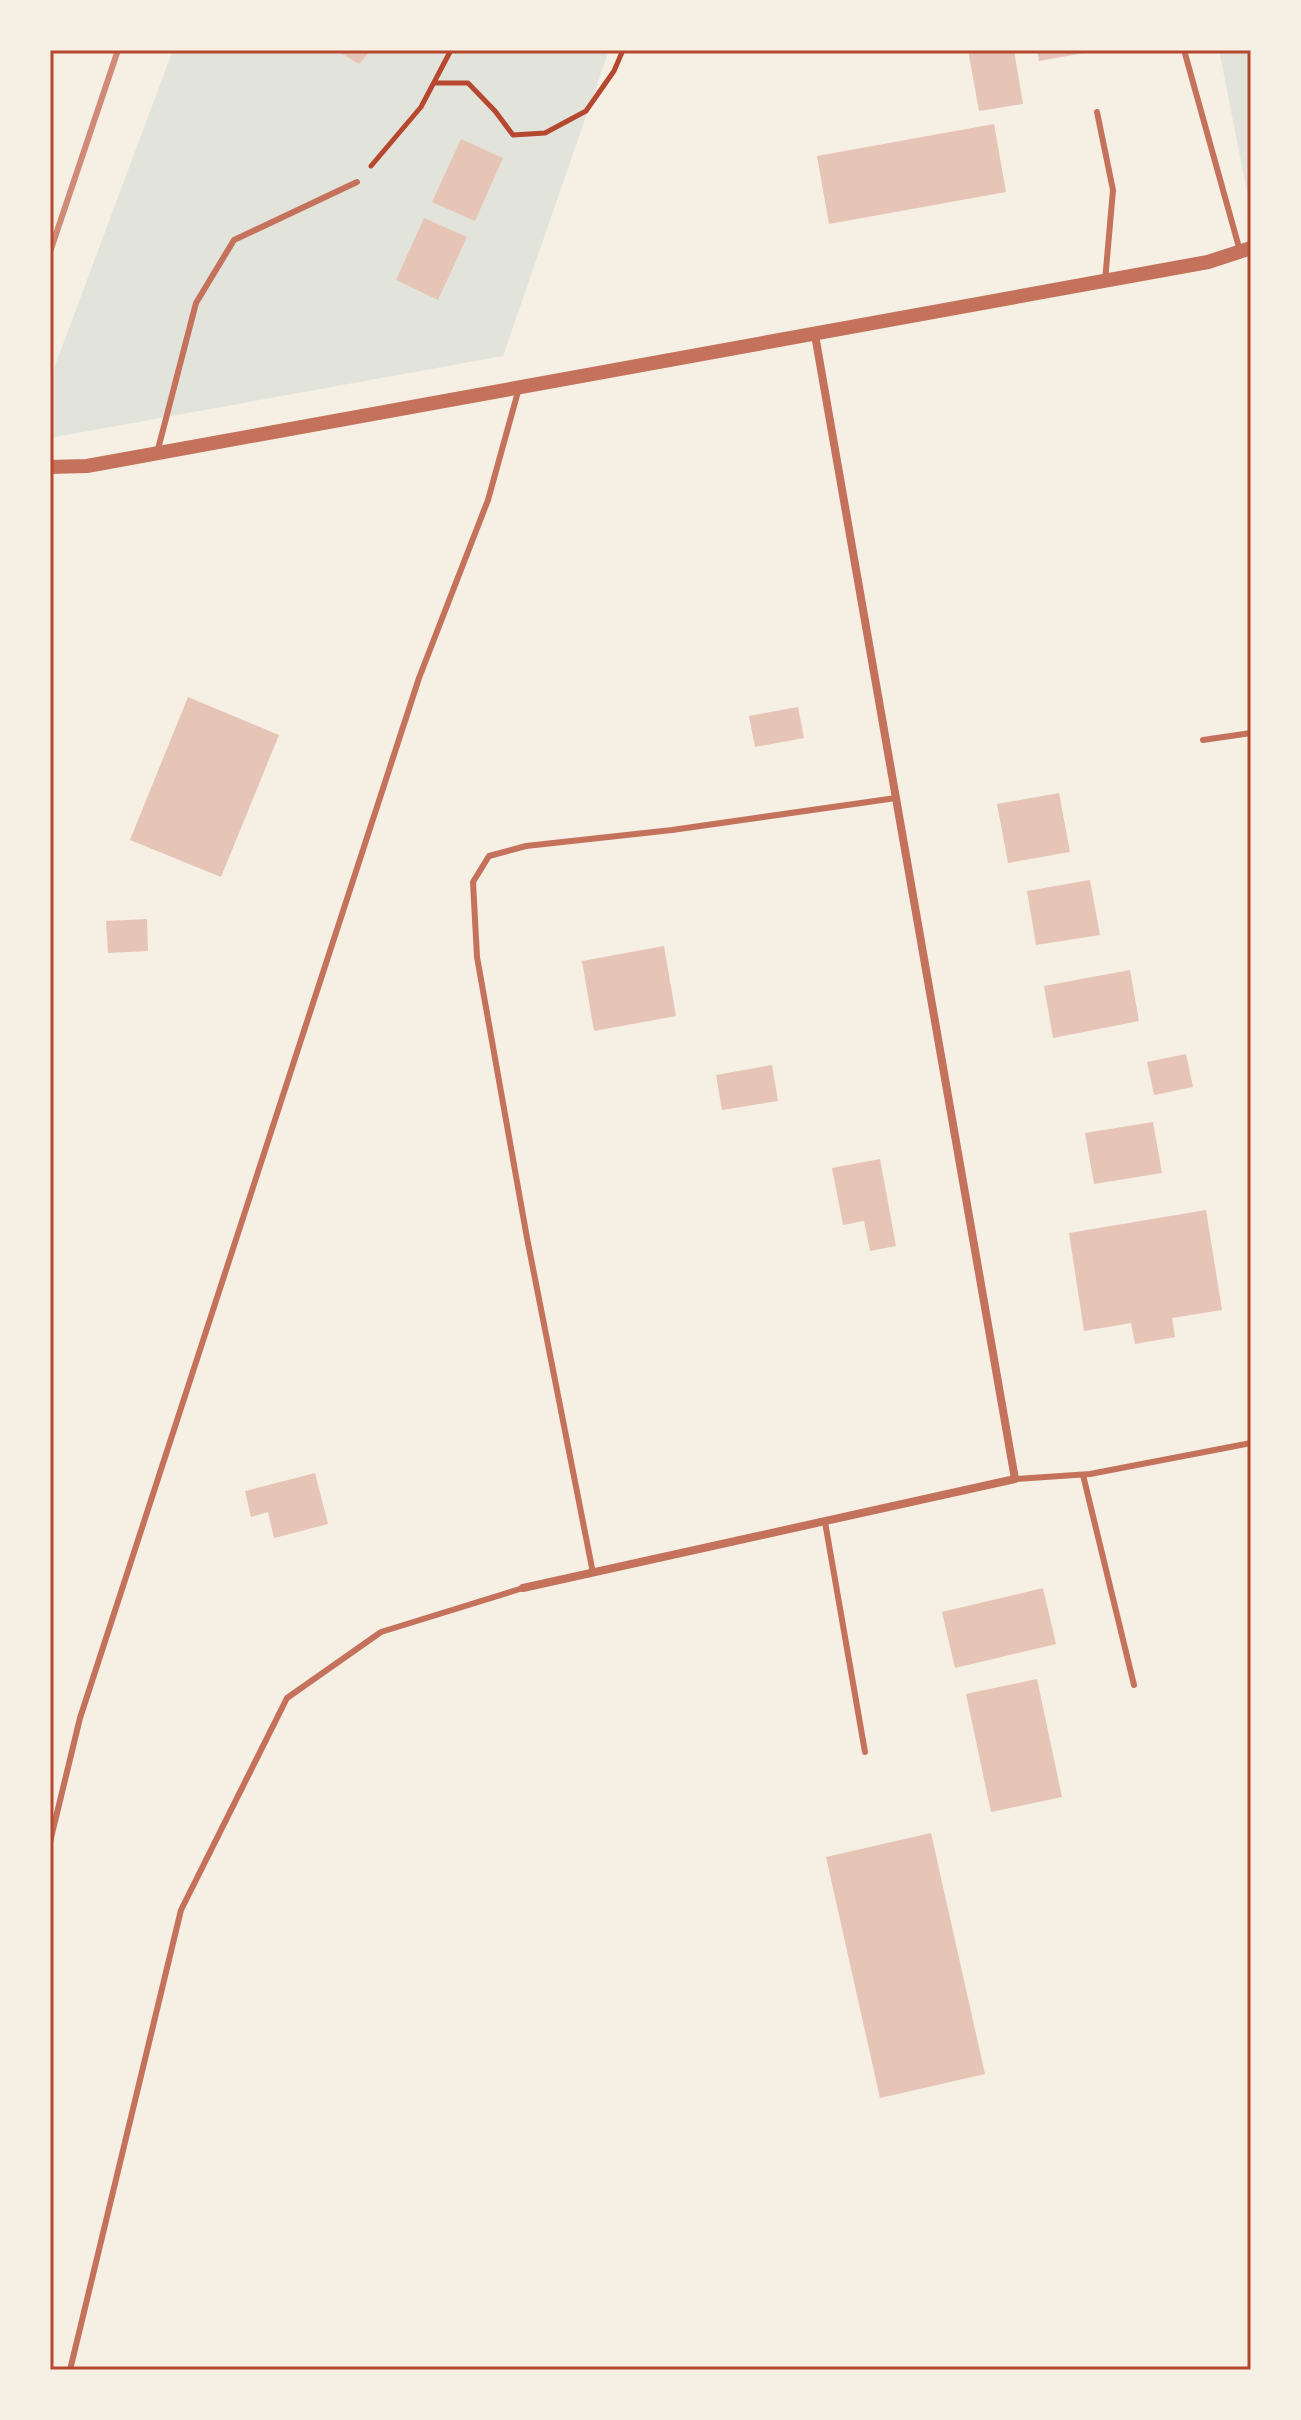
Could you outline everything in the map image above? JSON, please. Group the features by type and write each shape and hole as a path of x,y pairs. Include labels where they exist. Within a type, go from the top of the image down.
{"street":[{"path":"50,467 87,466 815,335 1208,262 1246,250"},
{"path":"523,1588 1015,1479 815,335"}],"lane":[{"path":"1184,50 1246,250"},
{"path":"1097,112 1113,190 1105,281"},
{"path":"157,453 196,303 234,240 357,182"},
{"path":"50,1842 80,1718 419,678 488,500 519,388"},
{"path":"1203,740 1251,733"},
{"path":"593,1573 527,1238 480,973 473,882 489,856 526,846 672,830 896,798"},
{"path":"1015,1479 1083,1475 1251,1443"},
{"path":"1083,1475 1134,1685"},
{"path":"825,1522 865,1752"},
{"path":"70,2370 181,1910 287,1698 381,1632 523,1588"}],"path":[{"path":"357,182 421,107 451,50"},
{"path":"434,83 468,83 513,135 545,133 586,111 614,71 623,50"}],"shaded area":[{"path":"173,50 609,50 503,356 50,438 50,379"},
{"path":"1219,50 1251,50 1250,207"}],"building":[{"path":"336,50 371,50 359,64"},
{"path":"968,50 1014,50 1023,104 979,111"},
{"path":"1037,50 1089,50 1089,52 1039,61"},
{"path":"994,124 1006,192 829,224 817,156"},
{"path":"461,139 503,158 475,221 432,202"},
{"path":"424,218 467,237 438,300 396,280"},
{"path":"188,697 279,735 221,877 130,840"},
{"path":"798,707 804,738 755,747 749,716"},
{"path":"1059,793 1070,852 1008,863 997,804"},
{"path":"1090,880 1100,935 1036,945 1027,891"},
{"path":"147,919 148,951 108,953 106,921"},
{"path":"664,946 676,1016 594,1031 582,961"},
{"path":"1130,970 1139,1021 1053,1038 1044,986"},
{"path":"1186,1054 1193,1087 1154,1095 1147,1062"},
{"path":"772,1065 778,1101 722,1110 716,1075"},
{"path":"1153,1122 1162,1173 1094,1184 1085,1133"},
{"path":"880,1159 896,1246 870,1251 864,1221 843,1225 832,1168"},
{"path":"1206,1210 1222,1310 1172,1318 1175,1337 1135,1344 1131,1323 1084,1331 1069,1233"},
{"path":"315,1473 328,1524 274,1538 268,1512 251,1517 245,1491"},
{"path":"1043,1588 1056,1644 955,1668 942,1612"},
{"path":"1037,1679 1062,1797 991,1812 966,1694"},
{"path":"931,1833 985,2074 880,2098 826,1857"}],"railway":[{"path":"50,252 118,50"}]}
